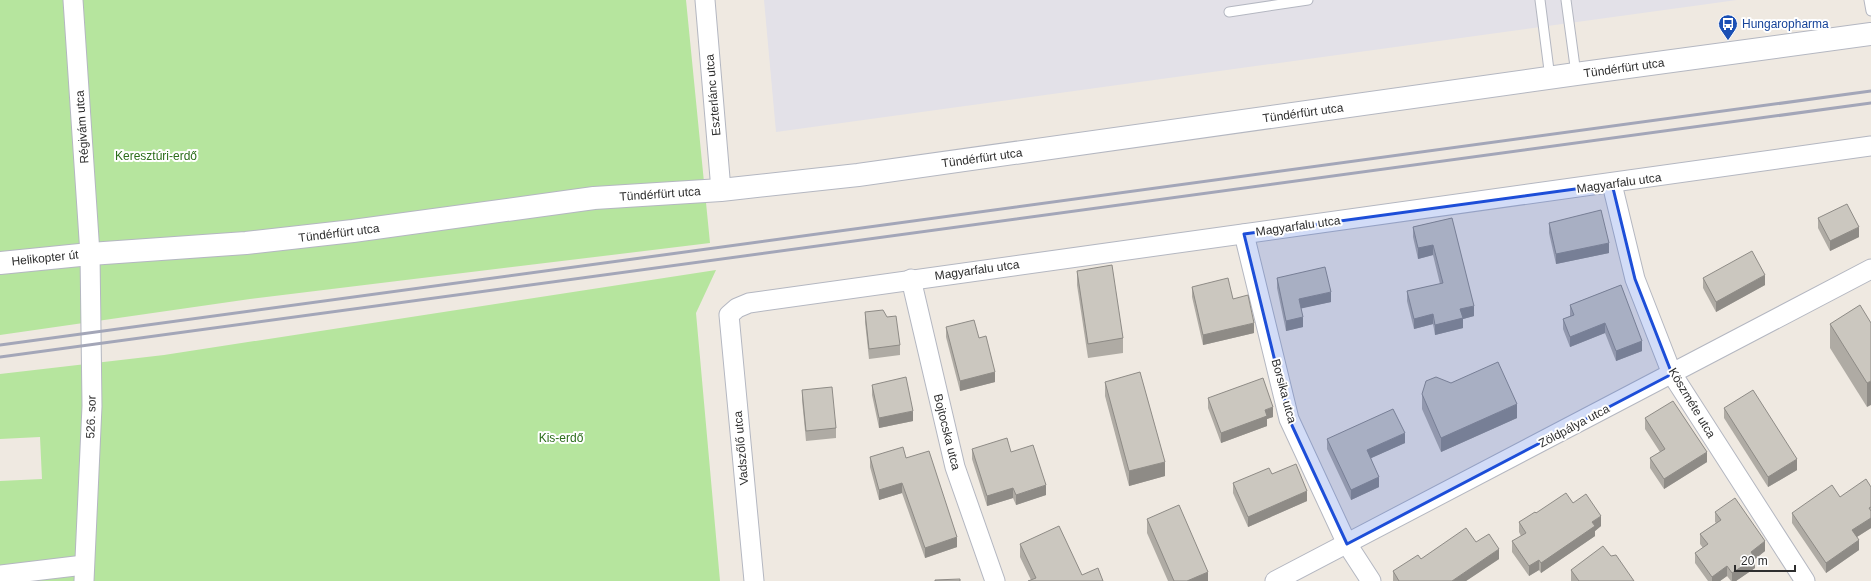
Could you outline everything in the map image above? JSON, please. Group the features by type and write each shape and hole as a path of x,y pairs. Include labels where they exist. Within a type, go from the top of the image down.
{"street":[{"name":"Régivám utca","path":"73,0 90,254"},
{"name":"Eszterlánc utca","path":"705,0 721,190"},
{"name":"Tündérfürt utca","path":"90,254 246,243 353,231 594,198 721,190 858,176 1576,74 1871,34"},
{"name":"Magyarfalu utca","path":"729,315 737,308 749,303 910,279 1612,184 1871,146"},
{"name":"Köszméte utca","path":"1612,184 1635,279 1672,374 1805,581"},
{"name":"Borsika utca","path":"1244,234 1290,419 1347,544 1371,581"},
{"name":"Helikopter út","path":"0,263 90,254"},
{"name":"526. sor","path":"84,573 92,406 90,254"},
{"name":"Zöldpálya utca","path":"1275,581 1871,269"},
{"name":"Bojtocska utca","path":"910,279 955,467 995,581"},
{"name":"Vadszőlő utca","path":"729,315 754,581"},
{"path":"0,575 84,573"}],"lane":[{"path":"1229,12 1308,0"},
{"path":"1540,0 1550,78"},
{"path":"1566,0 1576,74"},
{"path":"1869,0 1871,11"}],"highlighted area":[{"path":"1612,184 1635,279 1672,374 1347,544 1289,419 1244,234"}],"shaded area":[{"path":"764,0 1737,0 776,132"}],"green space":[{"name":"Keresztúri-erdő","path":"0,0 686,0 710,243 250,299 0,335"},
{"name":"Kis-erdő","path":"716,270 696,313 720,581 0,581 0,481 42,479 40,437 0,439 0,374 164,355"}],"building":[{"path":"1847,204 1859,227 1830,241 1818,218"},
{"path":"1601,210 1609,243 1556,254 1549,223"},
{"path":"1452,218 1474,306 1460,309 1463,318 1435,325 1433,314 1414,319 1407,291 1443,283 1433,245 1418,248 1413,227"},
{"path":"1752,251 1765,275 1716,302 1703,278"},
{"path":"1112,265 1123,338 1088,344 1077,271"},
{"path":"1325,267 1331,292 1299,299 1303,317 1286,321 1277,278"},
{"path":"1228,278 1233,299 1248,295 1254,323 1203,335 1192,287"},
{"path":"1621,285 1642,341 1616,351 1605,323 1570,337 1563,319 1574,315 1570,305"},
{"path":"1860,305 1871,323 1871,381 1867,383 1830,324"},
{"path":"883,310 887,317 896,316 900,345 869,349 865,312"},
{"path":"974,320 979,338 986,336 995,372 960,381 946,327"},
{"path":"1498,362 1517,404 1441,438 1422,394 1426,381 1436,377 1451,383"},
{"path":"1140,372 1165,462 1129,471 1105,382"},
{"path":"906,377 913,411 879,418 872,385"},
{"path":"1263,378 1273,407 1265,410 1267,416 1221,433 1208,398"},
{"path":"832,387 836,428 806,431 802,390"},
{"path":"1753,390 1797,459 1768,477 1724,408"},
{"path":"1673,401 1707,452 1664,479 1650,458 1665,449 1645,418"},
{"path":"1393,409 1405,433 1367,450 1379,477 1351,490 1327,439"},
{"path":"1007,438 1011,452 1033,445 1046,485 1016,495 1013,488 987,496 972,449"},
{"path":"903,447 906,458 929,451 957,537 925,548 902,483 879,490 870,457"},
{"path":"1296,464 1307,491 1248,517 1233,483 1269,468 1272,474"},
{"path":"1866,479 1871,487 1871,507 1869,508 1871,511 1871,518 1852,530 1859,540 1826,563 1792,513 1832,485 1840,497"},
{"path":"1566,493 1573,503 1586,494 1601,516 1592,522 1595,526 1541,563 1539,560 1529,566 1512,541 1526,533 1519,522 1535,512 1536,513"},
{"path":"1735,498 1765,541 1751,552 1755,558 1732,573 1727,566 1712,577 1695,553 1708,544 1700,534 1721,520 1715,512"},
{"path":"1179,505 1208,572 1187,581 1174,581 1147,519"},
{"path":"1059,526 1082,575 1098,568 1103,581 1028,581 1036,578 1020,544"},
{"path":"1466,528 1476,542 1489,534 1499,549 1452,581 1399,581 1393,571 1418,555 1421,559"},
{"path":"1603,546 1611,556 1616,555 1634,581 1579,581 1571,570"},
{"path":"960,579 960,581 935,581 935,580"}],"railway":[{"path":"0,345 1871,91"},
{"path":"0,357 1871,103"}],"place":[{"name":"Hungaropharma","path":"1728,41"}]}
